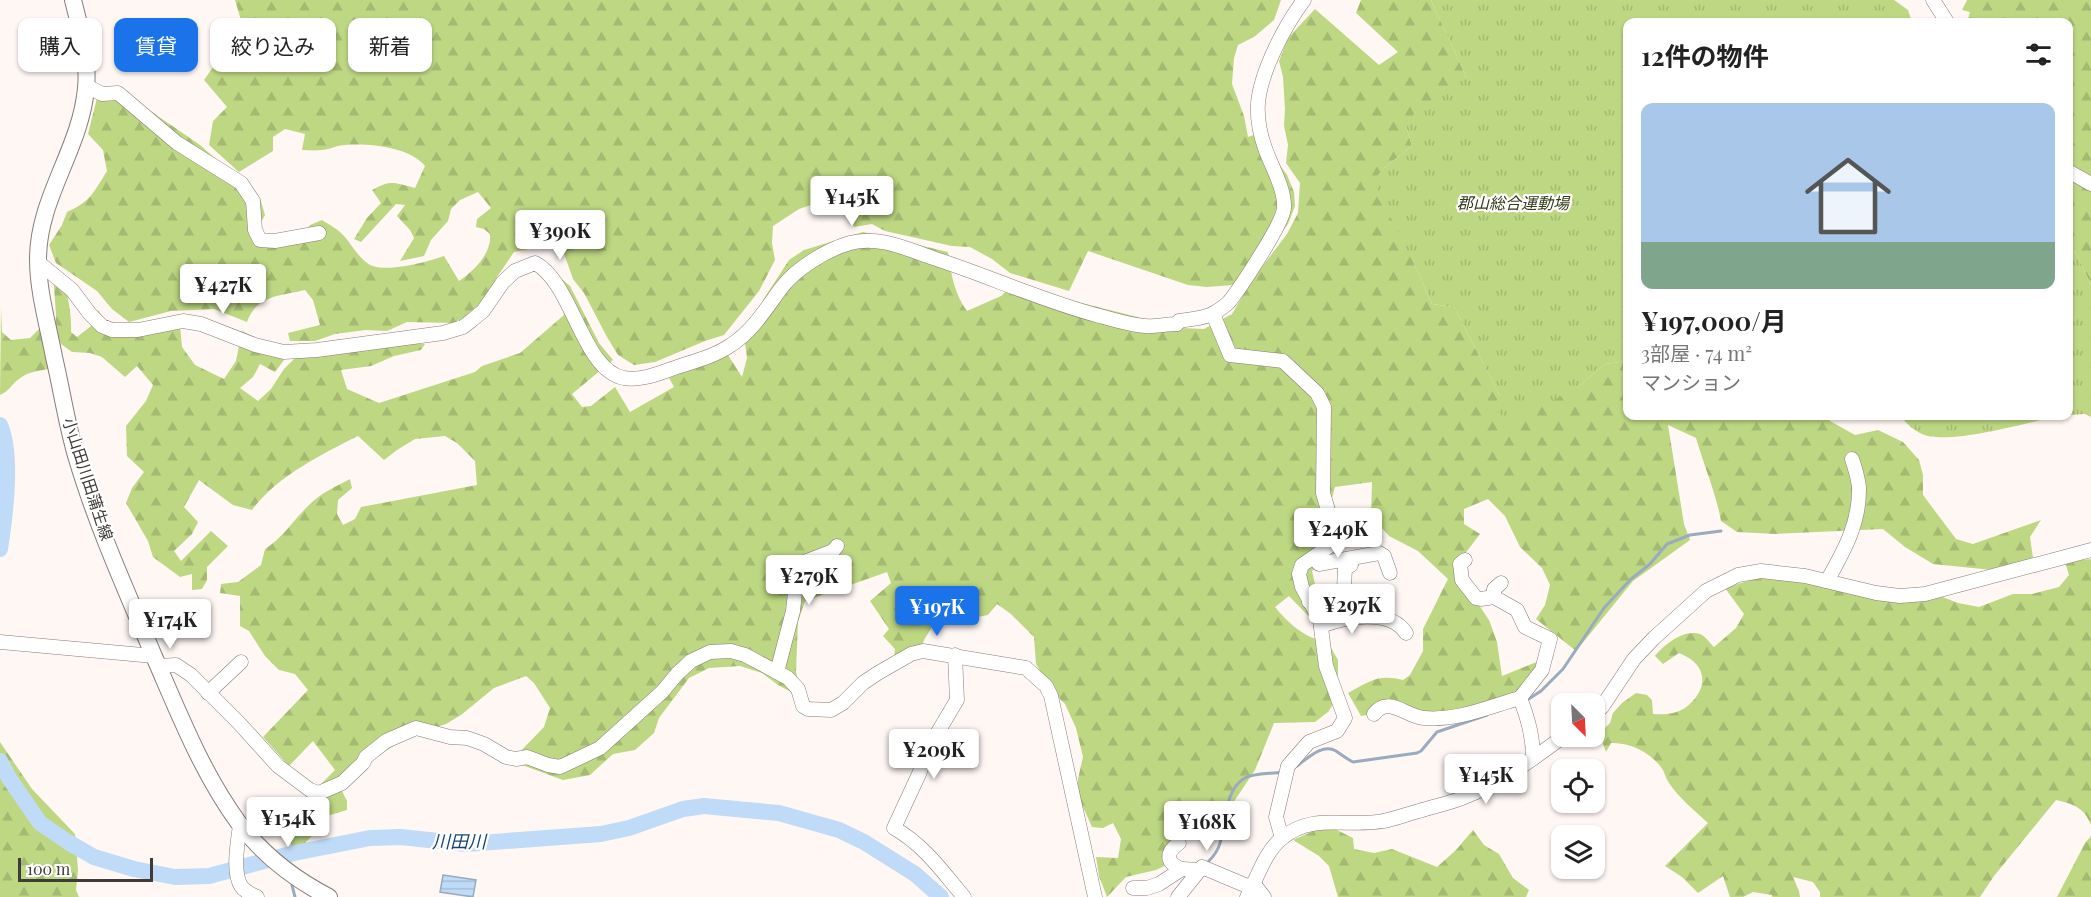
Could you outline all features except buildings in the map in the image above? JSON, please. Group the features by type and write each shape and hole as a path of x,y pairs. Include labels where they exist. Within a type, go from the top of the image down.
{"main road":[{"name":"小山田川田蒲生線","path":"73,0 83,47 87,86 78,124 44,213 38,262 41,295 77,459 101,526 193,745 240,825 292,876 317,894"}],"street":[{"path":"38,262 72,290 102,326 112,330 122,332 138,330 183,321 201,324 255,345 284,352 317,350 443,333 463,327 483,311 503,282 515,272 535,263 548,272 558,285 582,334 610,373 622,378 636,379 652,376 731,345 756,322 784,285 798,271 810,262 849,243 866,240 886,242 987,276 1070,308 1118,321 1145,326 1177,324 1179,321 1213,314 1228,303 1273,236 1284,210 1283,196 1264,146 1258,118 1259,93 1273,53 1304,0"},
{"path":"1933,0 1944,18"},
{"path":"87,86 102,94 118,93 177,142 241,183 253,201 255,230 260,240 275,241 319,233"},
{"path":"2073,174 2091,184"},
{"path":"1213,314 1230,356 1262,357 1283,361 1317,393 1324,407 1323,493 1337,541 1302,565 1299,574 1302,587 1320,620 1326,666 1345,718 1337,730 1309,742 1288,766 1276,817 1282,838"},
{"path":"1827,581 1848,544 1858,506 1859,486 1852,459"},
{"path":"777,672 793,611 797,575 807,561 833,551 837,546"},
{"path":"1605,702 1634,659 1654,638 1706,591 1738,575 1761,571 1805,576 1892,595 1925,594 2091,550"},
{"path":"1314,557 1319,564 1378,553 1384,556 1390,573"},
{"path":"1374,714 1387,706 1395,706 1412,716 1426,718 1467,716 1520,698 1542,670 1550,639 1525,627 1517,610 1494,597 1476,598 1460,573 1460,564 1466,560"},
{"path":"1309,602 1342,593 1345,568 1351,564"},
{"path":"1494,597 1494,589 1501,583"},
{"path":"1321,626 1332,622 1376,616 1391,620 1406,633"},
{"path":"0,642 176,665 191,675 278,766 310,790 319,793 342,783 363,763 366,757 386,741 416,728 450,737 466,738 484,744 506,758 527,757 560,767 600,748 662,693 676,674 691,661 710,652 738,653 788,678 798,688 803,706 808,709 831,710 843,703 863,683 911,654 923,651 1026,668 1046,686 1051,696 1095,897"},
{"path":"955,656 957,700 929,747 894,828 909,836 924,849 964,897"},
{"path":"208,693 237,671"},
{"path":"1520,698 1530,726 1533,758"},
{"path":"1251,890 1271,850 1282,838 1302,827 1323,821 1350,824 1383,821 1466,797 1503,778 1551,745"},
{"path":"240,825 236,851 240,884 243,890 257,897"},
{"path":"1179,843 1169,853 1169,860 1173,865 1182,869 1200,870"},
{"path":"1178,897 1202,867 1264,897"},
{"path":"1133,888 1147,888 1159,884 1182,869"}],"green space":[{"path":"235,0 1281,0 1274,20 1254,37 1238,45 1234,58 1232,84 1244,116 1248,137 1257,134 1287,175 1294,192 1295,206 1288,224 1240,291 1233,285 1207,287 1188,285 1088,251 1069,291 1010,273 992,259 970,247 952,246 885,231 872,224 854,227 845,211 849,206 873,195 869,181 860,176 826,177 832,198 799,209 773,226 772,243 775,260 759,291 724,335 655,362 634,365 618,355 584,293 573,279 562,248 547,245 514,252 485,298 469,314 454,323 407,322 387,331 366,330 335,334 315,341 290,341 288,333 320,325 313,300 305,290 270,298 256,306 247,322 214,309 171,311 129,322 112,309 97,291 56,263 49,245 62,225 67,212 86,200 95,191 107,171 103,150 88,134 99,90 125,97 152,112 200,145 260,198 265,215 256,232 260,240 301,237 310,225 322,220 343,234 359,256 370,265 396,267 418,264 444,256 459,281 476,267 488,248 490,234 476,227 477,219 491,208 478,192 460,200 451,209 448,221 431,240 424,256 400,261 414,238 397,216 405,205 396,204 361,242 354,239 367,218 381,203 372,190 384,184 394,183 415,188 425,166 409,154 399,150 376,146 342,145 324,150 302,150 305,134 285,129 273,137 273,151 239,172 209,145 213,121 227,107 204,80 210,71 336,72 336,18 240,17"},
{"path":"1361,0 1431,0 1466,76 1406,126 1412,146 1384,168 1413,261 1432,304 1454,307 1500,396 1577,388 1605,364 1623,362 1623,420 1829,420 1855,435 1878,430 1903,442 1919,460 1923,475 1923,495 1956,539 1973,544 2041,520 2030,537 2033,558 1992,570 1933,564 1905,547 1883,529 1775,534 1737,532 1721,521 1696,438 1668,425 1684,524 1690,540 1633,581 1576,651 1536,619 1545,605 1550,585 1542,568 1520,547 1505,516 1488,499 1464,509 1464,524 1480,534 1454,568 1489,620 1497,642 1502,676 1554,655 1546,672 1500,701 1464,719 1437,726 1395,711 1361,716 1348,693 1380,678 1403,680 1410,675 1423,651 1423,629 1448,579 1418,551 1389,536 1371,516 1372,482 1335,487 1332,498 1347,541 1312,571 1318,597 1331,612 1330,630 1319,627 1289,596 1275,607 1304,634 1327,641 1338,660 1338,697 1328,712 1315,722 1274,723 1255,770 1225,815 1178,832 1177,851 1173,862 1156,870 1126,877 1107,897 1099,876 1096,857 1118,858 1121,839 1113,823 1103,828 1092,827 1078,796 1078,779 1083,757 1076,728 1065,704 1051,690 1036,664 1034,637 1011,614 997,604 988,615 933,625 924,640 919,655 894,658 895,649 883,636 889,629 870,601 891,583 887,572 805,601 798,622 796,672 802,698 762,673 740,666 709,668 689,678 659,718 654,733 635,750 613,754 590,775 563,780 511,761 544,727 550,708 534,683 526,676 494,688 446,724 406,737 346,779 341,789 347,801 347,810 327,816 321,827 301,847 291,846 291,836 296,820 319,786 335,770 313,741 289,766 263,737 308,690 295,674 279,670 265,656 249,631 240,626 240,596 220,593 221,584 238,582 261,565 265,549 309,505 350,479 352,488 338,500 337,514 343,525 355,519 361,507 477,485 475,461 457,443 445,436 415,439 384,460 358,436 287,477 262,498 252,510 233,505 199,480 184,507 198,522 192,534 174,551 181,561 211,531 228,546 207,567 207,580 202,589 192,590 192,574 180,577 153,557 148,541 126,503 132,488 144,472 127,456 126,426 146,401 153,385 137,366 125,377 102,357 90,353 72,352 61,344 55,329 53,272 64,277 71,332 77,337 91,326 98,310 104,319 126,337 180,326 182,347 195,365 224,379 236,361 242,331 277,346 284,360 275,372 260,364 253,377 240,388 258,401 271,389 284,369 296,357 337,340 378,336 403,344 425,344 421,350 394,356 371,366 341,370 347,389 379,403 475,372 482,366 520,353 564,315 556,274 570,286 599,343 613,360 572,394 582,407 591,406 615,387 630,412 674,387 669,378 728,355 742,377 747,358 745,343 763,300 789,260 804,250 863,232 948,252 956,290 967,311 1001,296 1017,281 1070,300 1181,328 1204,329 1232,314 1252,280 1287,234 1298,213 1300,183 1286,163 1288,145 1284,126 1283,77 1279,61 1288,38 1315,9 1379,65 1398,52 1356,13"},
{"name":"郡山総合運動場","path":"1431,0 1894,0 1908,10 1911,18 1623,18 1623,362 1605,364 1577,388 1514,421 1500,415 1493,406 1500,396 1454,307 1432,304 1377,191 1376,177 1412,146 1406,126 1415,112 1466,76"},
{"path":"1967,0 2091,0 2091,285 2075,251 2073,252 2073,18 1968,18 1970,12 1962,10"},
{"path":"2075,251 2091,285 2091,417 2085,414 2073,415 2073,252"},
{"path":"1,308 2,332 11,340 30,338 42,326 49,360 48,369 26,375 0,395"},
{"path":"1904,420 2040,420 1988,432 1949,437 1922,434"},
{"path":"2091,559 2091,825 2085,814 2077,807 2056,800 1994,876 1980,897 1820,897 1820,892 1813,882 1793,877 1800,897 1772,897 1772,895 1753,892 1743,897 1730,897 1723,876 1698,893 1682,877 1665,866 1708,823 1677,794 1653,758 1626,744 1611,743 1606,752 1605,728 1610,723 1613,713 1636,693 1647,695 1652,700 1653,714 1678,712 1693,701 1702,685 1700,670 1696,664 1679,653 1663,664 1655,656 1663,647 1687,634 1700,634 1714,647 1736,628 1744,614 1725,588 1761,577 1818,584 1876,600 1903,601 1940,596 1958,603 1979,607 2013,594 2032,594 2059,587 2069,575 2065,562"},
{"path":"0,742 32,789 75,834 78,870 76,890 79,897 0,897"},
{"path":"1333,828 1353,838 1354,849 1374,853 1392,849 1437,867 1473,830 1484,845 1499,854 1513,878 1529,890 1526,897 1338,897 1329,866 1319,856 1293,840 1316,830"},
{"path":"2091,836 2091,897 2057,897 2085,843"}],"water":[{"path":"443,875 476,880 473,897 440,892"}],"waterway":[{"name":"川田川","path":"0,425 4,437 7,469 6,503 0,549"},
{"path":"1527,700 1541,691 1563,669 1604,608 1631,579 1650,564 1667,544 1690,535 1721,531"},
{"path":"1297,766 1316,752 1326,749 1336,751 1353,762 1417,753 1437,732 1487,715"},
{"name":"川田川","path":"0,761 40,823 68,842 94,857 134,869 175,877 209,876 294,853 370,838 401,837 466,844 601,834 629,828 683,809 704,806 779,813 839,830 864,842 915,874 941,897"},
{"path":"1208,862 1219,846 1229,798 1238,783 1253,775 1282,772"},
{"name":"川田川","path":"286,855 288,863"},
{"path":"291,881 295,897"}]}
